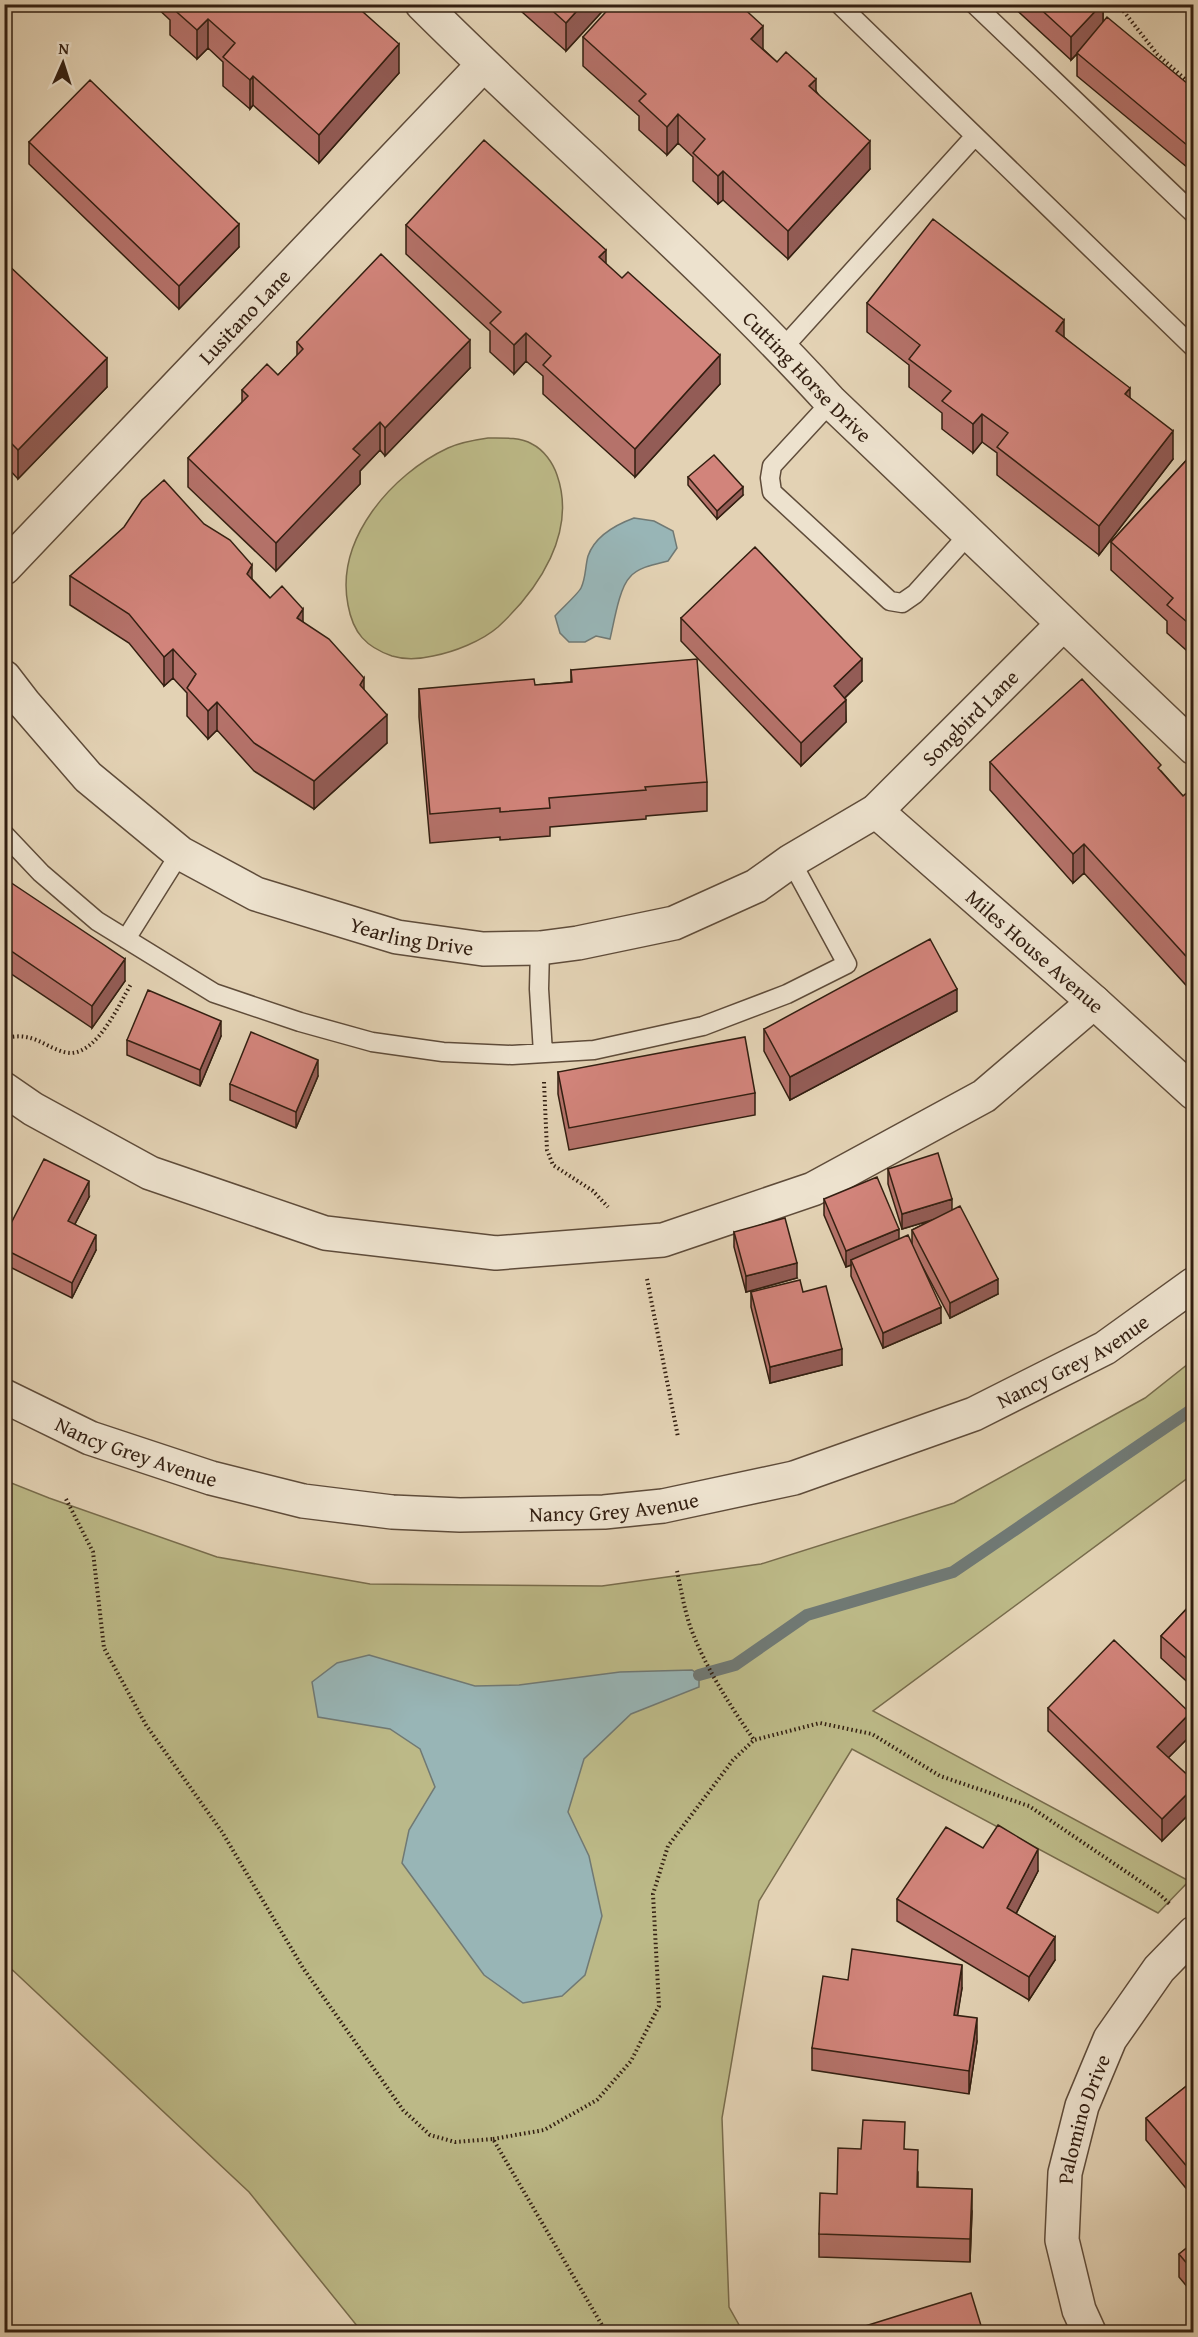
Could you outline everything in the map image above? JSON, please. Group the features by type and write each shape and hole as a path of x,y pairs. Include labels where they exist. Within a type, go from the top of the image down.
{"street":[{"name":"Cutting Horse Drive","path":"422,4 483,65 717,284 782,348 831,402 968,535 1194,748"},
{"name":"Lusitano Lane","path":"4,568 483,65"},
{"name":"Songbird Lane","path":"876,811 1063,624"},
{"name":"Yearling Drive","path":"4,677 88,777 180,853 256,894 397,937 483,949 540,948 578,943 674,923 756,886 791,861 876,811"},
{"name":"Miles House Avenue","path":"876,811 1194,1092"},
{"path":"4,1089 33,1110 150,1173 325,1233 496,1253 663,1240 813,1189 984,1096 1094,1002"},
{"name":"Nancy Grey Avenue","path":"4,1396 90,1438 211,1478 303,1500 404,1513 460,1515 604,1512 663,1506 794,1478 974,1414 1105,1348 1194,1284"},
{"name":"Palomino Drive","path":"1089,2332 1079,2310 1062,2240 1065,2173 1082,2106 1110,2039 1159,1969 1194,1934"}],"lane":[{"path":"839,4 1194,348"},
{"path":"974,4 1194,214"},
{"path":"782,348 975,137"},
{"path":"831,402 772,466 770,478 772,492 890,601 902,603 915,594 968,535"},
{"path":"4,834 49,880 97,921 214,993 300,1022 372,1042 443,1052 512,1055 594,1050 703,1026 787,994 848,964 791,861"},
{"path":"126,939 180,853"},
{"path":"540,948 539,989 543,1053"}],"path":[{"path":"1118,4 1157,54 1194,87"},
{"path":"4,1039 21,1035 71,1053 85,1048 105,1028 131,984"},
{"path":"66,1499 93,1552 104,1648 146,1725 222,1832 303,1968 403,2110 430,2135 455,2142 493,2139 544,2130 597,2100 631,2061 659,2006 653,1894 668,1846 733,1760 754,1740 820,1723 872,1734 940,1776 1029,1806 1159,1894 1172,1906"},
{"path":"677,1571 690,1624 706,1660 724,1696 754,1740"},
{"path":"493,2139 606,2332"}],"shaded area":[{"path":"488,438 511,438 527,442 548,457 557,475 562,496 562,517 558,538 540,577 513,612 498,627 484,637 459,649 412,659 392,656 375,648 357,631 348,605 346,580 350,556 359,533 372,511 407,474 448,448"},
{"path":"1193,1360 1193,1474 873,1711 1189,1881 1158,1913 852,1749 759,1901 722,2118 729,2307 743,2332 362,2332 249,2192 5,1963 4,1480 217,1557 370,1584 602,1586 761,1564 954,1503 1145,1398"}],"water":[{"path":"634,518 654,521 673,531 677,548 668,561 638,571 626,582 610,639 596,636 585,642 569,642 560,633 555,616 581,588 588,556 595,543 613,528"},
{"path":"369,1655 475,1686 519,1685 620,1672 692,1670 699,1675 699,1687 631,1714 584,1759 568,1812 589,1856 602,1916 585,1975 562,1996 523,2003 484,1975 402,1863 409,1830 435,1787 420,1749 390,1729 318,1717 312,1682 337,1663"}],"building":[{"path":"172,4 354,4 399,44 319,135 253,76 250,80 223,57 235,43 208,19 197,30 170,6"},
{"path":"545,4 583,4 566,23"},
{"path":"613,4 739,4 763,26 751,39 777,62 786,52 816,79 809,86 870,141 788,231 723,171 718,176 693,153 705,139 678,114 667,127 639,101 646,94 583,37"},
{"path":"1035,4 1102,4 1071,37"},
{"path":"1107,17 1194,89 1194,151 1077,53"},
{"path":"90,80 239,224 179,286 29,142"},
{"path":"484,140 606,250 599,257 622,278 628,272 720,355 635,449 543,365 551,356 526,333 514,345 490,323 501,312 406,225"},
{"path":"933,219 1064,320 1056,331 1130,388 1125,394 1173,431 1099,526 997,447 1008,433 982,414 973,424 942,401 951,391 909,359 920,345 867,303"},
{"path":"381,254 470,340 385,428 380,422 353,449 360,455 276,543 188,458 248,396 242,390 267,364 278,375 303,349 297,342"},
{"path":"4,261 107,358 18,450 4,436"},
{"path":"1194,452 1194,628 1167,605 1173,598 1111,542"},
{"path":"714,455 743,487 717,511 688,477"},
{"path":"164,480 204,524 230,540 252,565 247,574 270,598 282,586 303,609 297,618 329,639 364,678 360,685 387,715 314,781 254,743 217,702 208,711 187,688 196,674 173,649 164,657 129,614 70,576 124,527 142,500"},
{"path":"755,547 862,659 834,686 846,700 801,743 681,618"},
{"path":"697,659 707,782 645,787 646,790 549,798 550,808 500,812 500,808 430,814 419,689 534,679 535,685 572,682 571,670"},
{"path":"1082,679 1161,765 1158,768 1183,796 1194,787 1194,965 1084,844 1073,854 990,762"},
{"path":"4,878 125,959 92,1006 4,946"},
{"path":"930,939 957,989 790,1077 764,1029"},
{"path":"148,990 221,1021 200,1070 127,1040"},
{"path":"251,1032 318,1060 296,1112 230,1084"},
{"path":"745,1037 755,1093 569,1128 558,1072"},
{"path":"938,1153 952,1199 902,1214 888,1169"},
{"path":"44,1159 89,1181 68,1221 96,1235 72,1283 4,1249 4,1237"},
{"path":"877,1177 899,1229 846,1251 824,1199"},
{"path":"960,1206 998,1279 950,1303 912,1230"},
{"path":"785,1218 797,1263 746,1276 734,1232"},
{"path":"908,1235 941,1307 883,1333 851,1260"},
{"path":"800,1280 803,1292 826,1286 842,1349 770,1367 751,1292"},
{"path":"1194,1601 1194,1665 1161,1636"},
{"path":"1114,1640 1190,1713 1157,1747 1194,1781 1194,1787 1162,1819 1048,1708"},
{"path":"998,1825 1038,1849 1007,1908 1055,1937 1029,1977 897,1899 946,1827 983,1848"},
{"path":"852,1949 962,1965 954,2015 977,2018 969,2071 812,2048 823,1976 848,1980"},
{"path":"1194,2080 1194,2175 1146,2118"},
{"path":"863,2120 905,2122 904,2149 918,2150 917,2187 972,2189 970,2239 819,2234 820,2193 837,2194 838,2148 861,2149"},
{"path":"1194,2242 1194,2272 1179,2254"},
{"path":"971,2293 983,2332 846,2332"}],"waterway":[{"path":"699,1675 735,1665 807,1615 953,1572 1194,1408"}]}
